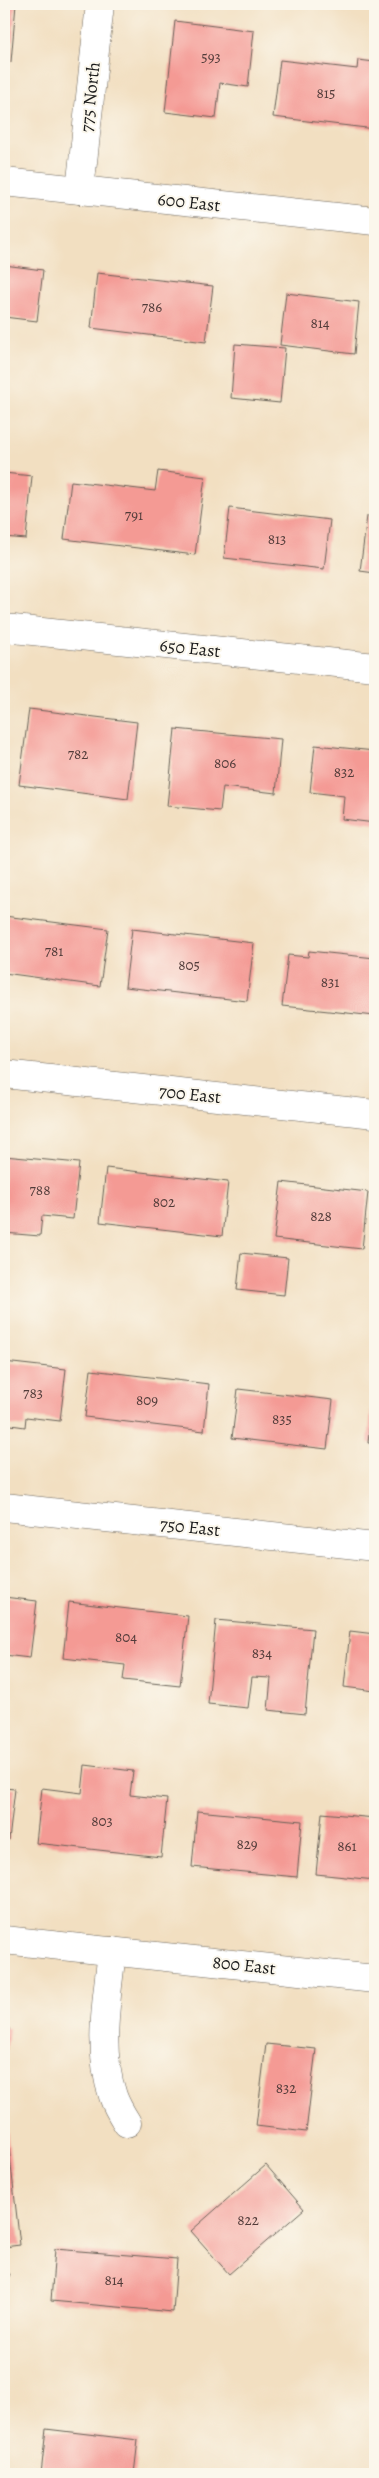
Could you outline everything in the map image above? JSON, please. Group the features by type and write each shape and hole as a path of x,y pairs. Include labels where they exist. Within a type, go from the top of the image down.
{"street":[{"name":"775 North","path":"80,190 100,4"},
{"name":"600 East","path":"4,182 375,221"},
{"name":"650 East","path":"4,628 375,667"},
{"name":"700 East","path":"4,1074 375,1114"},
{"name":"750 East","path":"4,1507 375,1547"},
{"name":"800 East","path":"4,1940 375,1979"},
{"path":"112,1952 104,2036 106,2066 113,2097 127,2123"}],"building":[{"path":"4,4 16,4 11,62 4,61"},
{"path":"175,21 254,31 248,87 220,83 216,118 165,112"},
{"path":"280,60 357,69 358,60 375,62 375,129 273,117"},
{"path":"4,265 43,270 37,321 4,317"},
{"path":"97,273 213,286 206,342 91,328"},
{"path":"286,293 359,302 354,354 280,345"},
{"path":"235,344 285,348 280,403 231,398"},
{"path":"158,471 205,477 195,555 64,539 71,481 155,491"},
{"path":"4,473 32,476 26,539 4,537"},
{"path":"230,508 330,520 324,569 224,558"},
{"path":"367,516 375,517 375,573 360,571"},
{"path":"29,709 137,722 128,799 19,785"},
{"path":"175,729 281,739 276,793 223,787 220,811 167,806"},
{"path":"315,745 375,751 375,823 342,819 344,796 310,792"},
{"path":"4,916 108,929 100,986 4,973"},
{"path":"132,929 254,943 247,1001 125,987"},
{"path":"309,951 375,958 375,1016 282,1006 288,955 308,957"},
{"path":"4,1156 79,1163 73,1219 42,1216 40,1236 4,1233"},
{"path":"106,1168 228,1182 222,1236 100,1222"},
{"path":"281,1182 368,1192 362,1249 274,1239"},
{"path":"241,1253 288,1258 284,1295 237,1290"},
{"path":"4,1362 66,1369 60,1421 26,1417 25,1427 4,1424"},
{"path":"91,1370 209,1384 204,1431 85,1417"},
{"path":"373,1388 375,1388 375,1443 368,1443"},
{"path":"238,1389 333,1400 327,1449 232,1438"},
{"path":"4,1597 37,1601 30,1658 4,1655"},
{"path":"69,1602 188,1616 180,1686 123,1680 125,1665 63,1658"},
{"path":"216,1620 313,1629 305,1714 268,1710 271,1678 252,1677 248,1708 208,1704"},
{"path":"350,1631 375,1634 375,1691 344,1687"},
{"path":"85,1765 133,1771 130,1795 167,1799 161,1857 36,1843 42,1788 82,1793"},
{"path":"4,1788 15,1789 9,1840 4,1840"},
{"path":"197,1811 302,1821 297,1877 192,1867"},
{"path":"322,1813 375,1818 375,1880 316,1874"},
{"path":"4,2028 9,2028 5,2063 4,2063"},
{"path":"266,2044 316,2049 306,2132 256,2126"},
{"path":"4,2130 7,2130 20,2245 4,2247"},
{"path":"266,2165 304,2209 229,2274 191,2231"},
{"path":"55,2249 177,2259 173,2312 51,2301"},
{"path":"4,2271 10,2274 4,2288"},
{"path":"46,2429 138,2440 134,2474 41,2474"}]}
